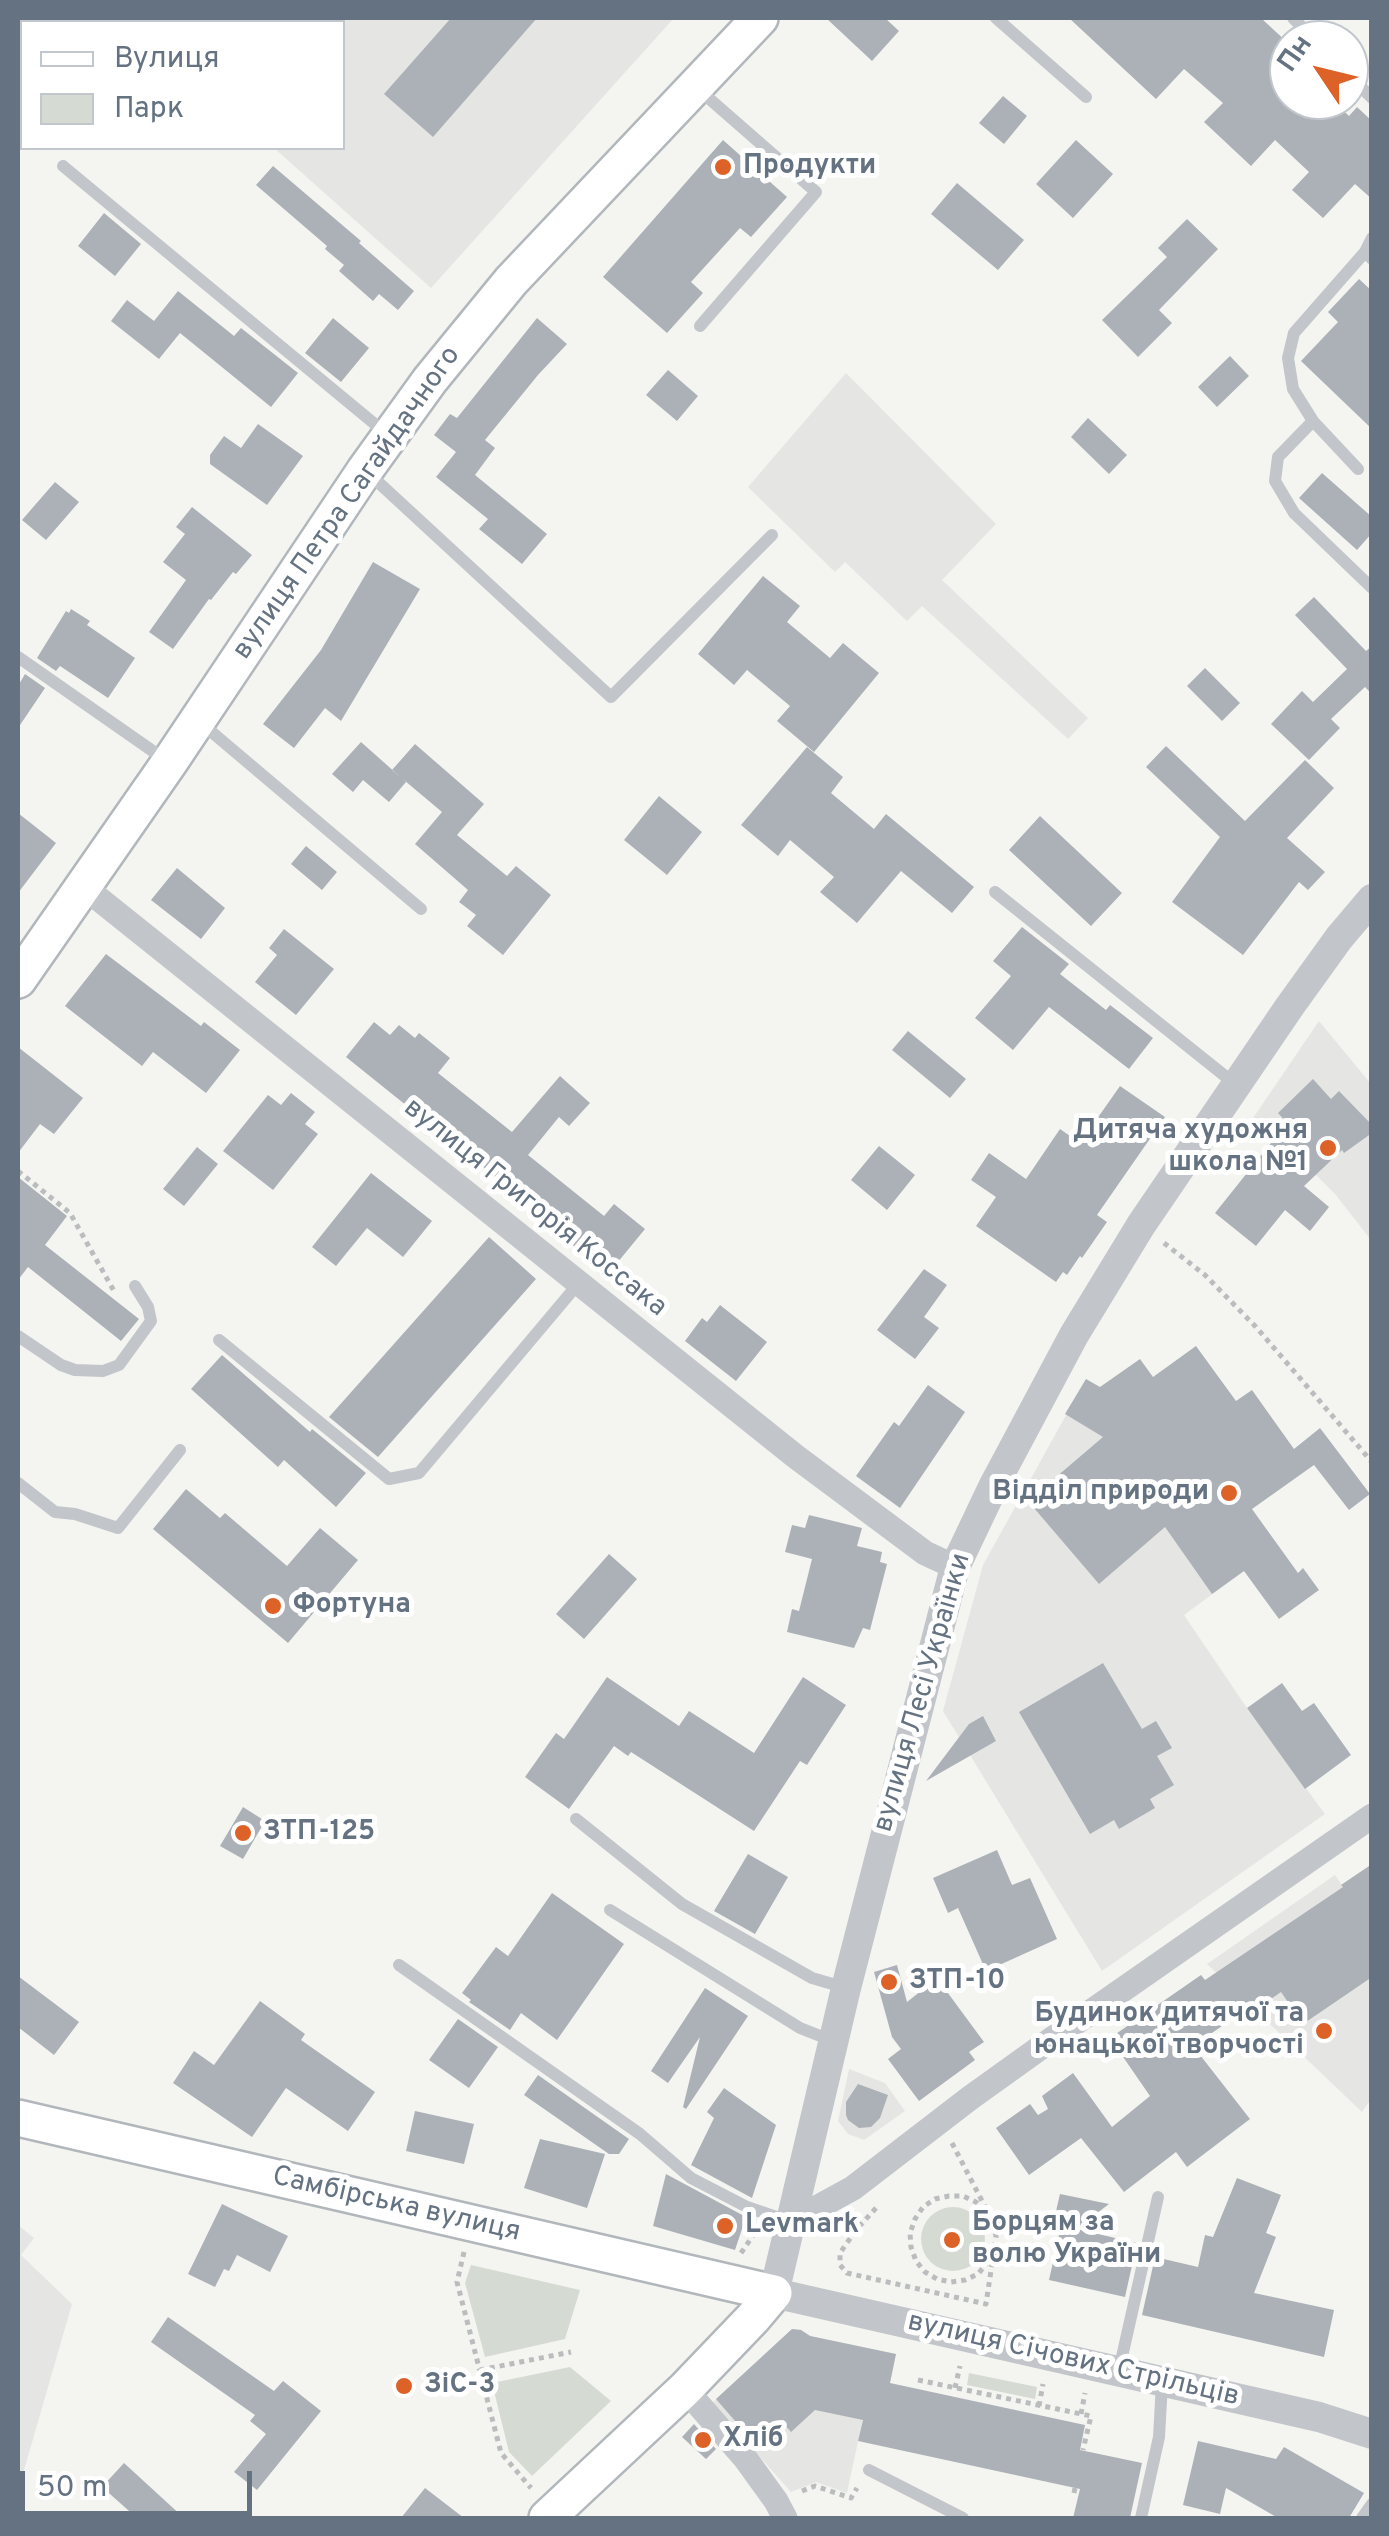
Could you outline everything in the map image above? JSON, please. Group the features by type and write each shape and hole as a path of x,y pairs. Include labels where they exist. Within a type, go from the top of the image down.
{"main road":[{"name":"вулиця Петра Сагайдачного","path":"18,980 169,763 364,470 430,380 512,281 760,18"},
{"name":"Самбірська вулиця","path":"18,2118 774,2292"},
{"path":"541,2506 685,2389 774,2292"}],"street":[{"name":"вулиця Григорія Коссака","path":"84,887 822,1476 925,1552 956,1567"},
{"name":"вулиця Лесі Українки","path":"774,2292 846,1988 956,1567 994,1485 1066,1352 1142,1225 1236,1084 1340,938 1372,900"},
{"path":"791,2222 854,2188 970,2098 1372,1816"},
{"name":"вулиця Січових Стрільців","path":"774,2292 1319,2417 1372,2434"},
{"path":"685,2389 745,2458 780,2510"}],"lane":[{"path":"996,18 1086,98"},
{"path":"695,86 816,192 700,326"},
{"path":"62,166 389,436"},
{"path":"1358,470 1312,422 1292,389 1288,358 1294,332 1368,256 1372,238"},
{"path":"1312,422 1278,457 1275,482 1294,512 1372,588"},
{"path":"364,470 611,697 772,535"},
{"path":"18,656 169,763"},
{"path":"198,720 421,909"},
{"path":"995,892 1236,1084"},
{"path":"219,1340 389,1479 419,1474 578,1284"},
{"path":"18,1336 61,1365 89,1372 119,1365 152,1321 135,1286"},
{"path":"20,1491 55,1512 118,1528 180,1450"},
{"path":"576,1819 682,1904 812,1978 846,1988"},
{"path":"610,1910 800,2028 833,2041"},
{"path":"400,1965 640,2134 691,2178 747,2207 791,2222"},
{"path":"1119,2371 1158,2197"},
{"path":"1141,2518 1159,2437 1162,2380"},
{"path":"869,2470 963,2518"},
{"path":"1362,2518 1372,2504"}],"path":[{"path":"18,1171 70,1212 114,1292 152,1321"},
{"path":"1142,1225 1206,1274 1372,1462"},
{"path":"882,2203 840,2253 840,2265 847,2273 986,2304 995,2251 994,2224 950,2138"},
{"path":"987,2212 963,2196 935,2199 914,2219 910,2247 925,2272 951,2282 978,2274 995,2251"},
{"path":"465,2249 457,2282 501,2453 541,2506"},
{"path":"480,2370 571,2352"},
{"path":"955,2388 960,2362"},
{"path":"918,2380 1091,2416 1083,2450"},
{"path":"1040,2406 1044,2380"},
{"path":"1080,2414 1086,2388"},
{"path":"780,2510 816,2486 851,2498 869,2470"}],"shaded area":[{"path":"129,18 674,18 431,288 276,150 345,150 345,20"},
{"path":"846,373 996,524 942,580 1088,718 1068,739 922,606 907,621 845,562 835,572 748,487"},
{"name":"Дитяча художня школа №1","path":"1319,1021 1371,1084 1371,1240 1316,1175 1251,1121"},
{"path":"1086,1379 1244,1571 1184,1615 1325,1814 1102,1971 943,1711 983,1565"},
{"name":"Будинок дитячої та юнацької творчості","path":"1335,1875 1371,1928 1371,2099 1362,2112 1207,1964"},
{"path":"849,2069 885,2083 905,2111 864,2140 848,2134 838,2121"},
{"path":"18,2225 34,2238 21,2255 72,2304 18,2491"},
{"path":"792,2329 896,2354 885,2406 865,2409 847,2493 816,2482 791,2492 712,2403"}],"green space":[{"path":"953,2207 976,2216 985,2239 976,2262 953,2271 930,2262 921,2239 930,2216"},
{"path":"471,2265 580,2290 565,2339 485,2357 465,2283"},
{"path":"570,2367 611,2401 532,2476 509,2452 492,2383"},
{"path":"969,2373 1037,2387 1035,2399 967,2385"}],"building":[{"path":"451,18 537,18 433,137 384,94"},
{"path":"826,18 885,18 899,31 872,61"},
{"path":"1069,18 1261,18 1269,25 1269,120 1369,118 1372,199 1355,184 1323,218 1292,190 1309,172 1275,140 1251,166 1204,122 1223,103 1184,69 1156,99"},
{"path":"1003,96 1027,116 1004,144 979,123"},
{"path":"723,140 787,197 751,237 740,228 691,282 703,293 667,333 603,277"},
{"path":"1076,140 1113,174 1073,218 1036,184"},
{"path":"273,166 414,291 398,310 379,294 373,301 339,271 344,265 325,249 327,246 256,185"},
{"path":"957,183 1024,240 998,270 931,214"},
{"path":"104,213 141,244 115,276 78,246"},
{"path":"1187,219 1218,249 1159,310 1172,323 1138,357 1102,320 1167,257 1158,248"},
{"path":"1359,279 1372,291 1372,429 1301,361 1338,322 1328,312"},
{"path":"178,291 234,336 241,328 298,373 271,407 180,333 159,359 111,321 127,300 154,321"},
{"path":"333,318 369,348 341,382 305,353"},
{"path":"537,318 567,344 485,440 495,448 475,475 547,534 522,564 479,529 488,519 436,477 456,452 434,435 450,414 457,418"},
{"path":"1230,356 1249,376 1217,407 1198,387"},
{"path":"668,370 698,396 677,421 646,395"},
{"path":"1088,418 1127,455 1109,474 1071,437"},
{"path":"258,424 303,456 267,505 210,464 210,455 224,436 241,448"},
{"path":"1322,473 1372,517 1372,533 1357,550 1299,498"},
{"path":"55,482 79,502 46,540 22,520"},
{"path":"192,507 252,555 209,599 173,649 149,632 186,580 163,562 185,534 176,527"},
{"path":"373,562 420,589 341,721 325,708 294,748 263,724 321,650"},
{"path":"763,576 800,606 787,622 830,658 843,643 879,673 814,752 777,721 790,706 747,670 734,685 698,654"},
{"path":"1314,597 1366,651 1372,646 1372,694 1365,687 1331,719 1340,728 1309,760 1271,724 1302,691 1313,702 1347,669 1295,615"},
{"path":"71,609 135,658 108,698 60,666 56,671 37,658"},
{"path":"1205,668 1240,703 1222,721 1187,686"},
{"path":"25,674 45,688 18,728 18,686"},
{"path":"361,742 406,782 389,802 363,780 353,792 332,774"},
{"path":"415,744 484,804 457,835 507,876 516,866 551,895 503,955 467,926 476,915 459,902 468,890 415,844 442,812 392,770"},
{"path":"1166,746 1245,821 1305,760 1334,788 1287,838 1325,872 1308,890 1299,882 1243,955 1172,902 1220,837 1146,767"},
{"path":"807,747 843,777 831,793 874,829 886,814 974,887 952,913 901,871 857,923 820,892 834,877 790,840 778,856 741,825"},
{"path":"659,796 702,832 667,875 624,840"},
{"path":"18,813 56,843 18,893"},
{"path":"1040,816 1122,893 1091,926 1009,850"},
{"path":"306,846 337,872 322,890 291,864"},
{"path":"177,868 225,908 201,939 151,900"},
{"path":"1022,927 1069,964 1060,974 1106,1010 1110,1005 1153,1038 1129,1069 1049,1007 1013,1050 975,1018 1011,976 993,961"},
{"path":"284,929 334,969 296,1015 255,982 277,955 269,948"},
{"path":"106,954 201,1026 204,1022 240,1050 206,1093 153,1052 142,1066 65,1006"},
{"path":"374,1022 390,1035 399,1025 415,1038 419,1033 450,1058 438,1073 512,1132 560,1076 590,1103 569,1126 559,1117 528,1155 604,1216 614,1204 645,1229 608,1274 531,1211 534,1208 346,1057"},
{"path":"908,1031 966,1079 950,1098 892,1050"},
{"path":"18,1047 83,1098 54,1134 40,1124 18,1153"},
{"path":"1313,1079 1331,1099 1339,1091 1372,1125 1372,1133 1344,1153 1342,1150 1304,1186 1329,1207 1310,1231 1285,1210 1256,1246 1215,1213 1287,1123 1278,1113"},
{"path":"1120,1086 1165,1117 1097,1215 1107,1222 1082,1258 1056,1282 976,1226 996,1197 971,1180 989,1153 1026,1179 1060,1129 1080,1143"},
{"path":"291,1093 315,1112 305,1124 318,1134 273,1190 223,1151 268,1095 281,1105"},
{"path":"879,1146 915,1175 887,1210 851,1180"},
{"path":"197,1147 218,1164 184,1206 163,1189"},
{"path":"371,1173 432,1221 403,1257 367,1228 336,1266 312,1247"},
{"path":"18,1177 67,1216 45,1245 139,1319 121,1341 28,1267 18,1280"},
{"path":"489,1237 536,1279 378,1457 329,1417"},
{"path":"924,1269 947,1285 924,1317 939,1328 915,1359 877,1330"},
{"path":"720,1305 767,1342 736,1381 685,1341 702,1318 707,1322"},
{"path":"1196,1346 1236,1401 1252,1390 1294,1449 1320,1428 1370,1494 1349,1510 1314,1465 1252,1509 1298,1573 1303,1568 1319,1590 1279,1619 1244,1571 1212,1594 1165,1527 1099,1584 1028,1501 1103,1437 1065,1414 1086,1379 1100,1387 1140,1359 1153,1377"},
{"path":"222,1355 310,1432 312,1429 366,1473 336,1507 284,1460 278,1467 191,1389"},
{"path":"928,1385 965,1412 900,1508 856,1476 894,1422 899,1426"},
{"path":"186,1489 220,1518 225,1513 287,1566 320,1528 358,1560 288,1643 153,1529"},
{"path":"809,1515 862,1528 857,1546 882,1552 880,1562 887,1564 870,1630 863,1628 854,1648 787,1632 792,1609 799,1611 812,1559 785,1552 792,1525 805,1528"},
{"path":"609,1554 637,1579 584,1639 556,1614"},
{"path":"1103,1663 1142,1729 1156,1721 1172,1748 1157,1756 1174,1785 1150,1799 1155,1808 1119,1829 1114,1820 1090,1834 1019,1712"},
{"path":"607,1677 679,1726 689,1711 754,1753 803,1677 846,1705 807,1765 800,1761 754,1831 631,1752 628,1756 614,1746 569,1809 525,1777 556,1733 564,1739"},
{"path":"1282,1683 1302,1711 1314,1703 1351,1755 1305,1789 1247,1708"},
{"path":"983,1716 996,1741 926,1781 969,1724"},
{"name":"ЗТП-125","path":"243,1807 265,1821 243,1859 220,1846"},
{"path":"997,1850 1012,1885 1030,1878 1057,1939 986,1971 958,1908 948,1913 933,1878"},
{"path":"748,1854 788,1877 755,1934 714,1911"},
{"path":"1372,1864 1372,1977 1303,2024 1281,1992 1258,2008 1254,2004 1193,2046 1250,2119 1187,2167 1176,2152 1124,2192 1081,2138 1029,2175 996,2128 1030,2104 1038,2115 1048,2109 1042,2096 1073,2073 1112,2127 1150,2096 1110,2038 1201,1975 1205,1980"},
{"path":"552,1893 624,1944 557,2040 521,2013 510,2030 462,1993 496,1947 508,1956"},
{"path":"897,1965 907,2002 931,1983 935,1989 942,1985 984,2042 969,2052 975,2060 919,2101 888,2059 901,2049 892,2037 874,1972"},
{"path":"18,1976 79,2022 54,2055 18,2027"},
{"path":"705,1988 748,2016 686,2109 683,2107 700,2037 668,2083 651,2071"},
{"path":"260,2001 305,2034 301,2040 375,2092 348,2131 286,2088 252,2137 173,2083 194,2051 214,2065"},
{"path":"458,2019 498,2047 469,2088 429,2060"},
{"path":"538,2075 629,2139 619,2154 609,2154 524,2095"},
{"path":"858,2084 888,2095 880,2118 871,2127 859,2128 846,2115 846,2102"},
{"path":"724,2088 776,2125 752,2198 691,2165 714,2118 707,2112"},
{"path":"415,2111 474,2124 464,2164 406,2151"},
{"path":"540,2139 605,2154 587,2208 524,2188"},
{"path":"666,2174 746,2217 735,2250 653,2226"},
{"path":"1237,2178 1281,2195 1266,2233 1276,2237 1254,2293 1334,2310 1324,2357 1142,2315 1155,2257 1198,2267 1205,2235 1213,2237"},
{"path":"1060,2194 1109,2204 1076,2229 1137,2243 1125,2297 1049,2280 1061,2226 1053,2224"},
{"path":"222,2204 288,2236 270,2272 237,2255 215,2287 188,2274"},
{"path":"168,2317 274,2391 283,2381 321,2411 257,2490 234,2472 266,2434 250,2421 255,2415 151,2342"},
{"path":"792,2329 896,2354 890,2383 1085,2425 1080,2450 1142,2463 1130,2518 1073,2518 1080,2489 858,2441 863,2420 815,2410 791,2432 785,2425 763,2445 759,2441 755,2444 716,2399"},
{"name":"Хліб","path":"694,2424 716,2449 706,2459 682,2437"},
{"path":"1198,2441 1276,2459 1284,2447 1364,2493 1349,2518 1278,2518 1226,2488 1220,2514 1183,2505"},
{"path":"124,2463 184,2518 137,2518 102,2487"},
{"path":"425,2488 464,2518 401,2518"}],"place":[{"name":"Продукти","path":"723,167"},
{"name":"Дитяча художня школа №1","path":"1328,1148"},
{"name":"Відділ природи","path":"1229,1493"},
{"name":"Фортуна","path":"273,1606"},
{"name":"ЗТП-125","path":"243,1833"},
{"name":"ЗТП-10","path":"889,1982"},
{"name":"Будинок дитячої та юнацької творчості","path":"1324,2031"},
{"name":"Levmark","path":"725,2226"},
{"name":"Борцям за волю України","path":"952,2240"},
{"name":"ЗіС-3","path":"404,2386"},
{"name":"Хліб","path":"703,2440"}]}
